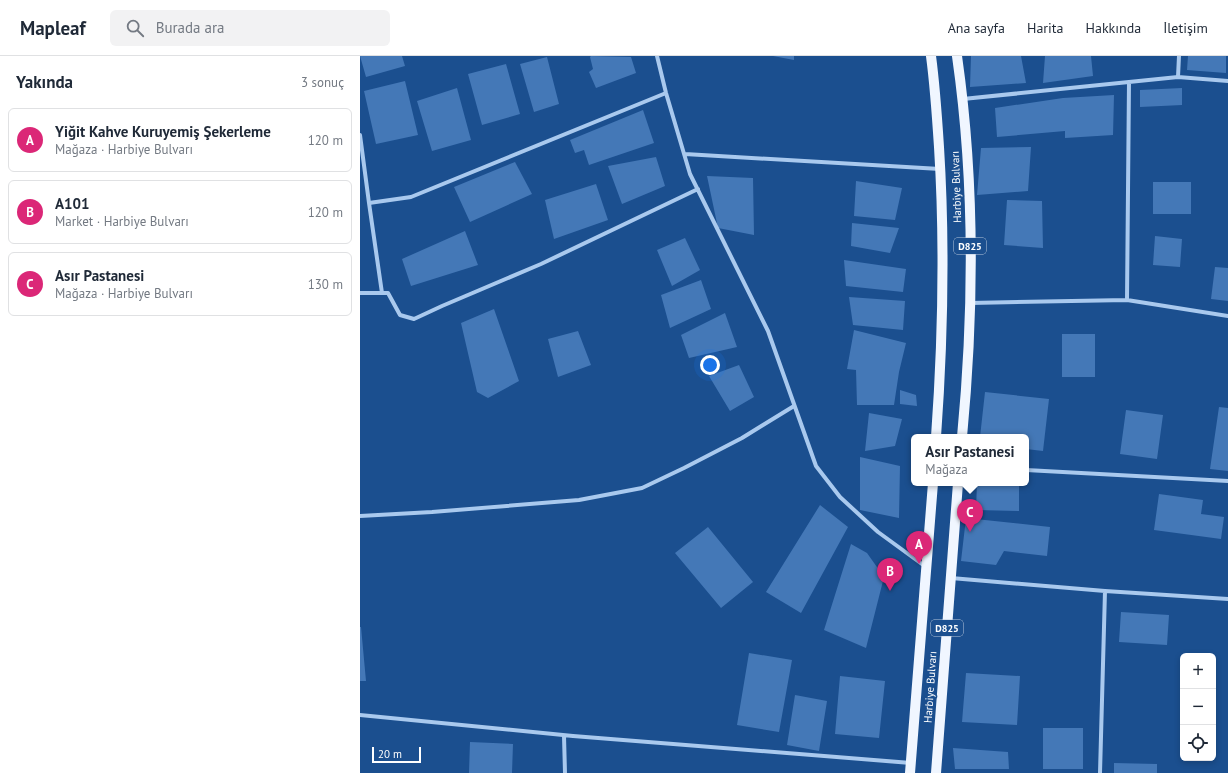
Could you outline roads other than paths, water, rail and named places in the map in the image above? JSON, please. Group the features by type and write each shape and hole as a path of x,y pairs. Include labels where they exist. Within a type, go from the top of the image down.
{"main road":[{"name":"Harbiye Bulvarı","path":"931,56 940,168 942,221 940,378 936,434"},
{"name":"Harbiye Bulvarı","path":"957,56 962,99 969,202 970,303 967,386 962,434"},
{"name":"Harbiye Bulvarı","path":"911,768 933,486"},
{"name":"Harbiye Bulvarı","path":"936,773 958,486"}],"street":[{"path":"657,56 666,93 690,174 768,331 816,466 840,497 878,532 927,568"},
{"path":"1178,77 1179,56"},
{"path":"962,99 1178,77 1228,81"},
{"path":"1127,300 1129,82"},
{"path":"369,203 411,196 666,93"},
{"path":"360,135 382,293"},
{"path":"685,154 940,168"},
{"path":"360,293 388,293 400,315 414,319 541,264 698,189"},
{"path":"970,303 1127,300 1228,316"},
{"path":"360,516 432,512 579,500 642,488 742,438 794,406"},
{"path":"1029,470 1228,481"},
{"path":"950,578 1105,591 1228,599"},
{"path":"1100,773 1105,591"},
{"path":"360,715 564,736 911,768"},
{"path":"564,736 565,773"}],"place":[{"name":"Asır Pastanesi","path":"970,532"},
{"name":"Yiğit Kahve Kuruyemiş Şekerleme","path":"919,564"},
{"name":"A101","path":"890,591"}]}
